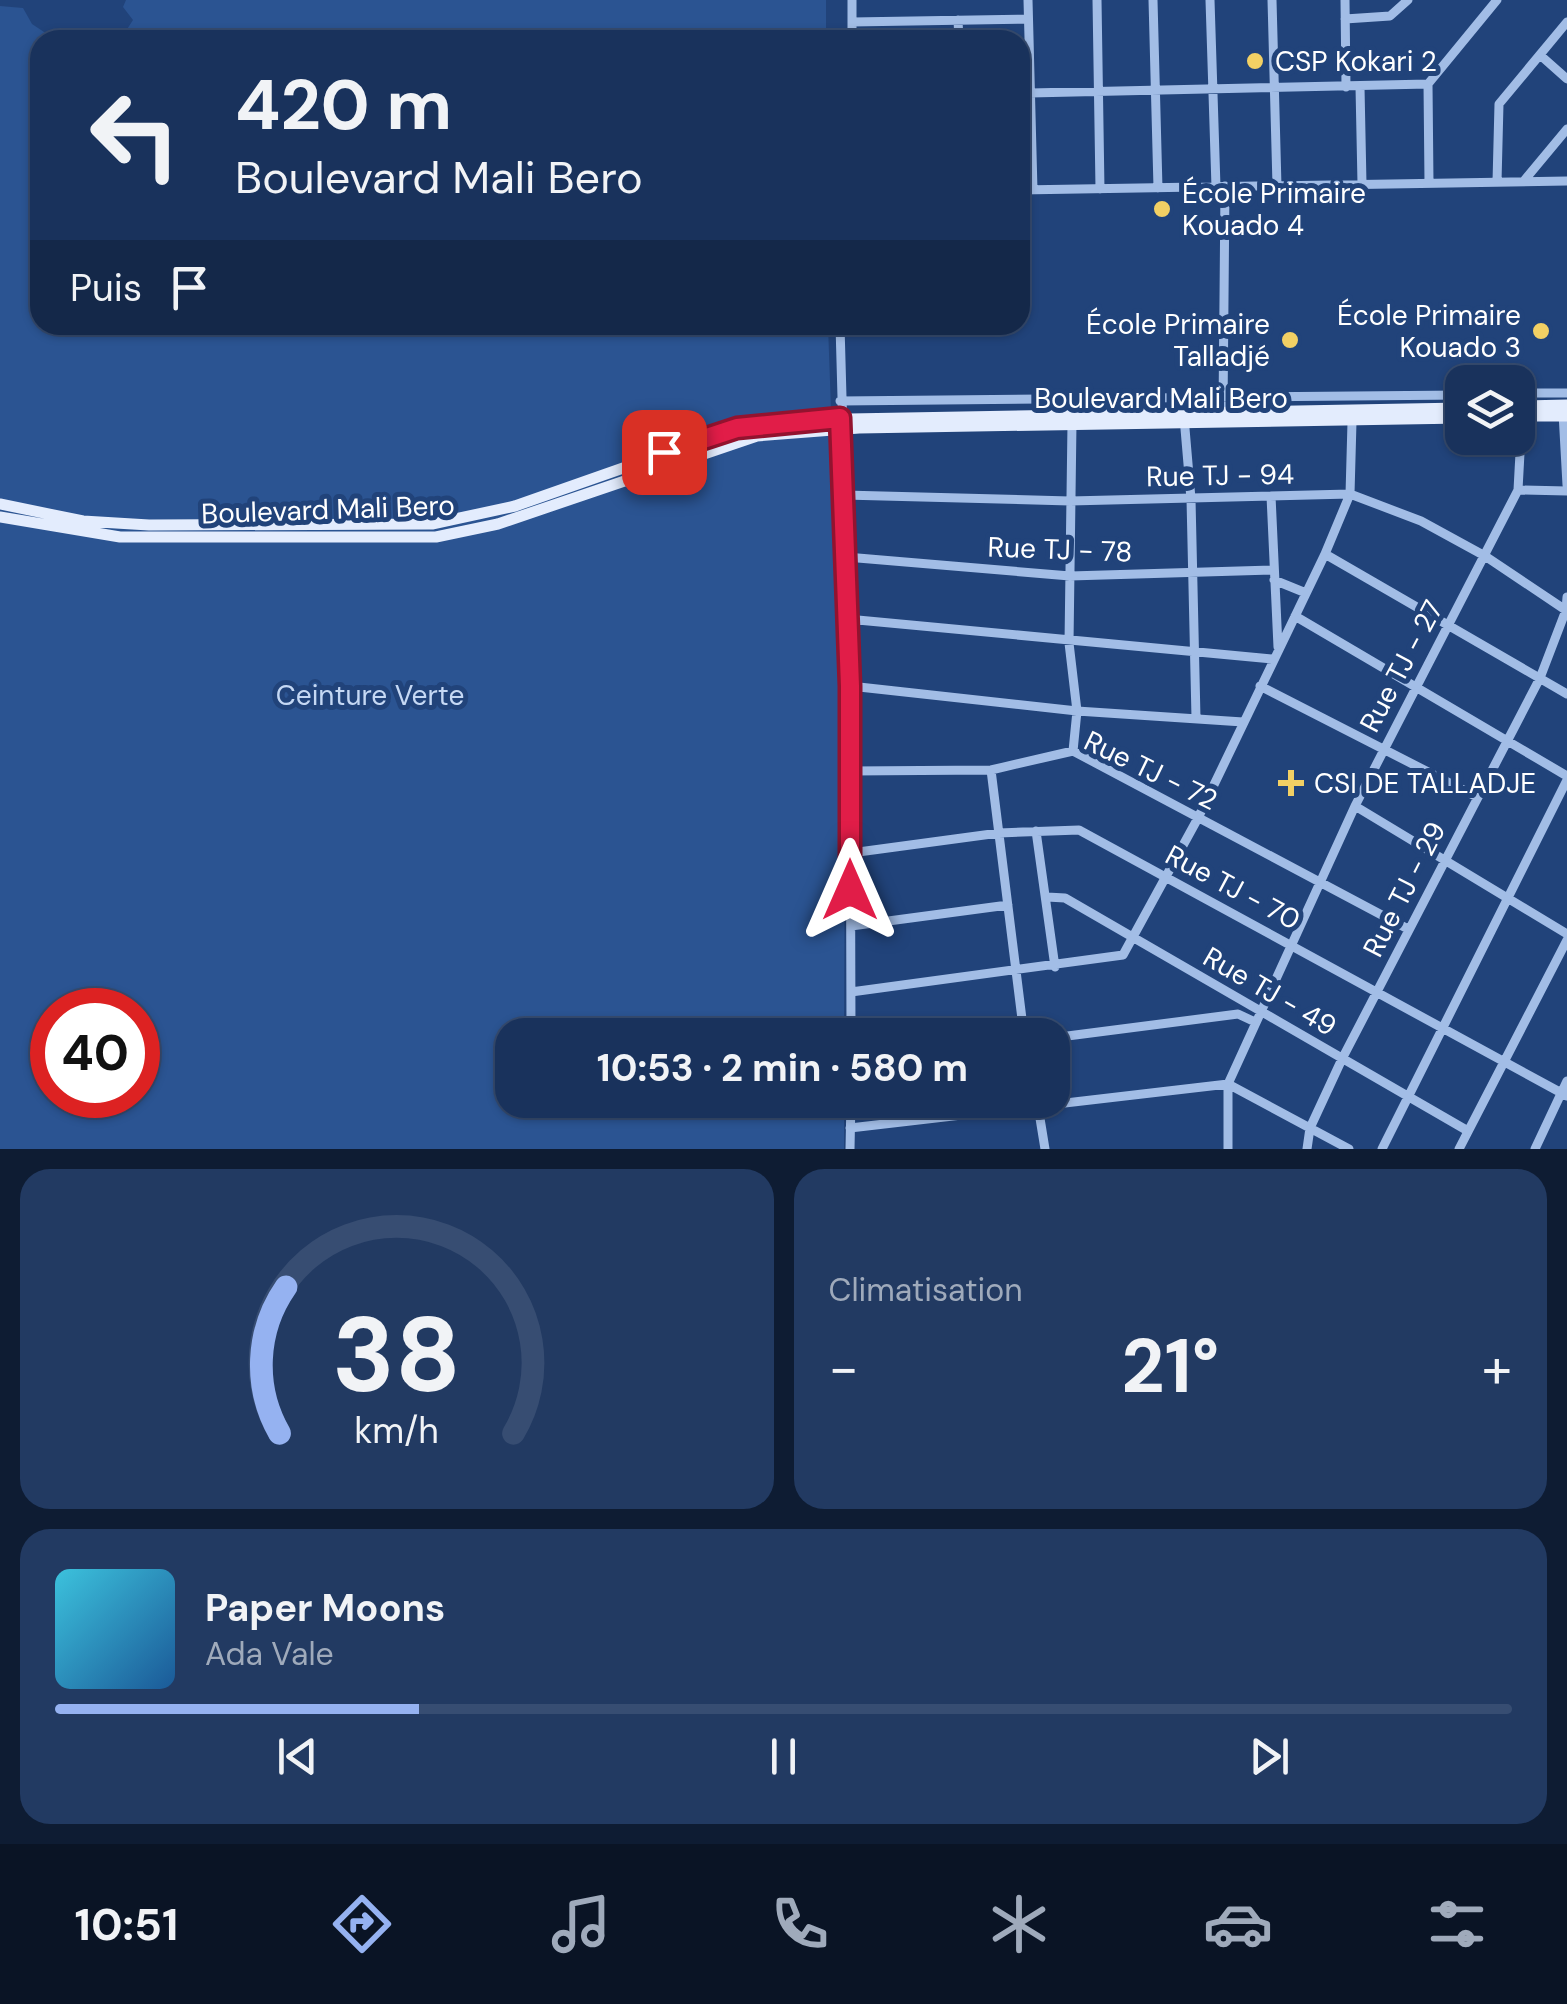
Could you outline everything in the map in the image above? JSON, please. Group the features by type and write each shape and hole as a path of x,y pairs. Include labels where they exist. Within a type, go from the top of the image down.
{"main road":[{"path":"1535,404 1545,399 1565,407"},
{"name":"Boulevard Mali Bero","path":"860,423 1072,423 1184,417 1224,406 1445,408"},
{"path":"1535,411 1565,407"},
{"name":"Boulevard Mali Bero","path":"860,423 886,416 1352,422 1445,419"},
{"path":"824,424 860,423"},
{"name":"Boulevard Mali Bero","path":"0,504 83,521 149,526 432,524 515,506 737,428 824,424"},
{"name":"Boulevard Mali Bero","path":"0,517 120,538 436,536 498,524 757,436 824,424"}],"street":[{"path":"852,0 852,30"},
{"path":"1028,0 1028,30"},
{"path":"1097,0 1100,188"},
{"path":"1153,0 1158,188"},
{"path":"1210,0 1220,187 1224,406"},
{"path":"1272,0 1277,186"},
{"path":"1345,0 1346,87"},
{"path":"1345,19 1390,16 1408,0"},
{"path":"1428,183 1428,84 1497,0"},
{"path":"852,22 1028,19"},
{"path":"958,20 958,30"},
{"path":"1497,182 1499,104 1567,22"},
{"path":"1540,55 1567,80"},
{"path":"1428,84 1030,93 1033,190 1567,181"},
{"path":"1360,87 1362,184"},
{"path":"1523,182 1567,129"},
{"path":"840,335 850,686 851,1018"},
{"path":"840,401 1224,406 1445,396"},
{"path":"1535,397 1545,399"},
{"path":"886,401 886,416"},
{"path":"1518,490 1567,488 1565,407"},
{"path":"1184,417 1191,499 1196,718"},
{"path":"850,992 1119,957 1135,936 1198,818 1325,554 1350,494 1352,422"},
{"path":"1072,423 1068,643 1077,712 1073,751"},
{"name":"Rue TJ - 27","path":"1228,1084 1255,1016 1384,746 1518,490 1518,455"},
{"name":"Rue TJ - 94","path":"844,495 1070,501 1350,494 1399,510 1485,556 1567,610"},
{"path":"1271,496 1276,654"},
{"path":"1325,554 1567,694"},
{"name":"Rue TJ - 78","path":"846,557 1070,576 1274,575"},
{"path":"1274,575 1306,593"},
{"name":"Rue TJ - 29","path":"1307,1149 1310,1128 1342,1059 1540,678 1567,610 1567,596"},
{"path":"1294,616 1416,684 1567,778 1382,1149"},
{"path":"847,619 1194,654 1276,654"},
{"path":"850,686 1077,712 1243,722"},
{"path":"1260,686 1384,746 1477,798"},
{"name":"Rue TJ - 72","path":"851,772 991,770 1073,751 1408,929"},
{"path":"991,770 1022,1018"},
{"path":"1355,806 1567,937 1459,1149"},
{"path":"1036,830 1055,967"},
{"name":"Rue TJ - 70","path":"850,853 999,833 1078,830 1564,1094"},
{"name":"Rue TJ - 49","path":"1047,897 1062,896 1135,936 1255,1016 1342,1059 1468,1131"},
{"path":"850,926 1008,905"},
{"path":"1070,1036 1238,1014 1255,1016"},
{"path":"1535,1149 1564,1094 1567,1080"},
{"path":"1070,1098 1228,1084 1349,1149"},
{"path":"1228,1084 1228,1149"},
{"path":"850,1118 850,1149"},
{"path":"850,1128 920,1118"},
{"path":"1041,1118 1046,1149"}],"green space":[{"path":"126,0 826,0 826,30 126,30 133,20 123,7"},
{"name":"Ceinture Verte","path":"0,6 23,8 32,24 41,30 30,30 30,335 828,335 845,806 844,1018 495,1018 495,1118 844,1118 844,1149 0,1149"}],"place":[{"name":"CSP Kokari 2","path":"1255,61"},
{"name":"École Primaire Kouado 4","path":"1162,209"},
{"name":"École Primaire Kouado 3","path":"1541,331"},
{"name":"École Primaire Talladjé","path":"1290,340"},
{"name":"CSI DE TALLADJE","path":"1291,783"}],"route":[{"path":"664,452 737,428 840,418 850,686 850,890"}]}
